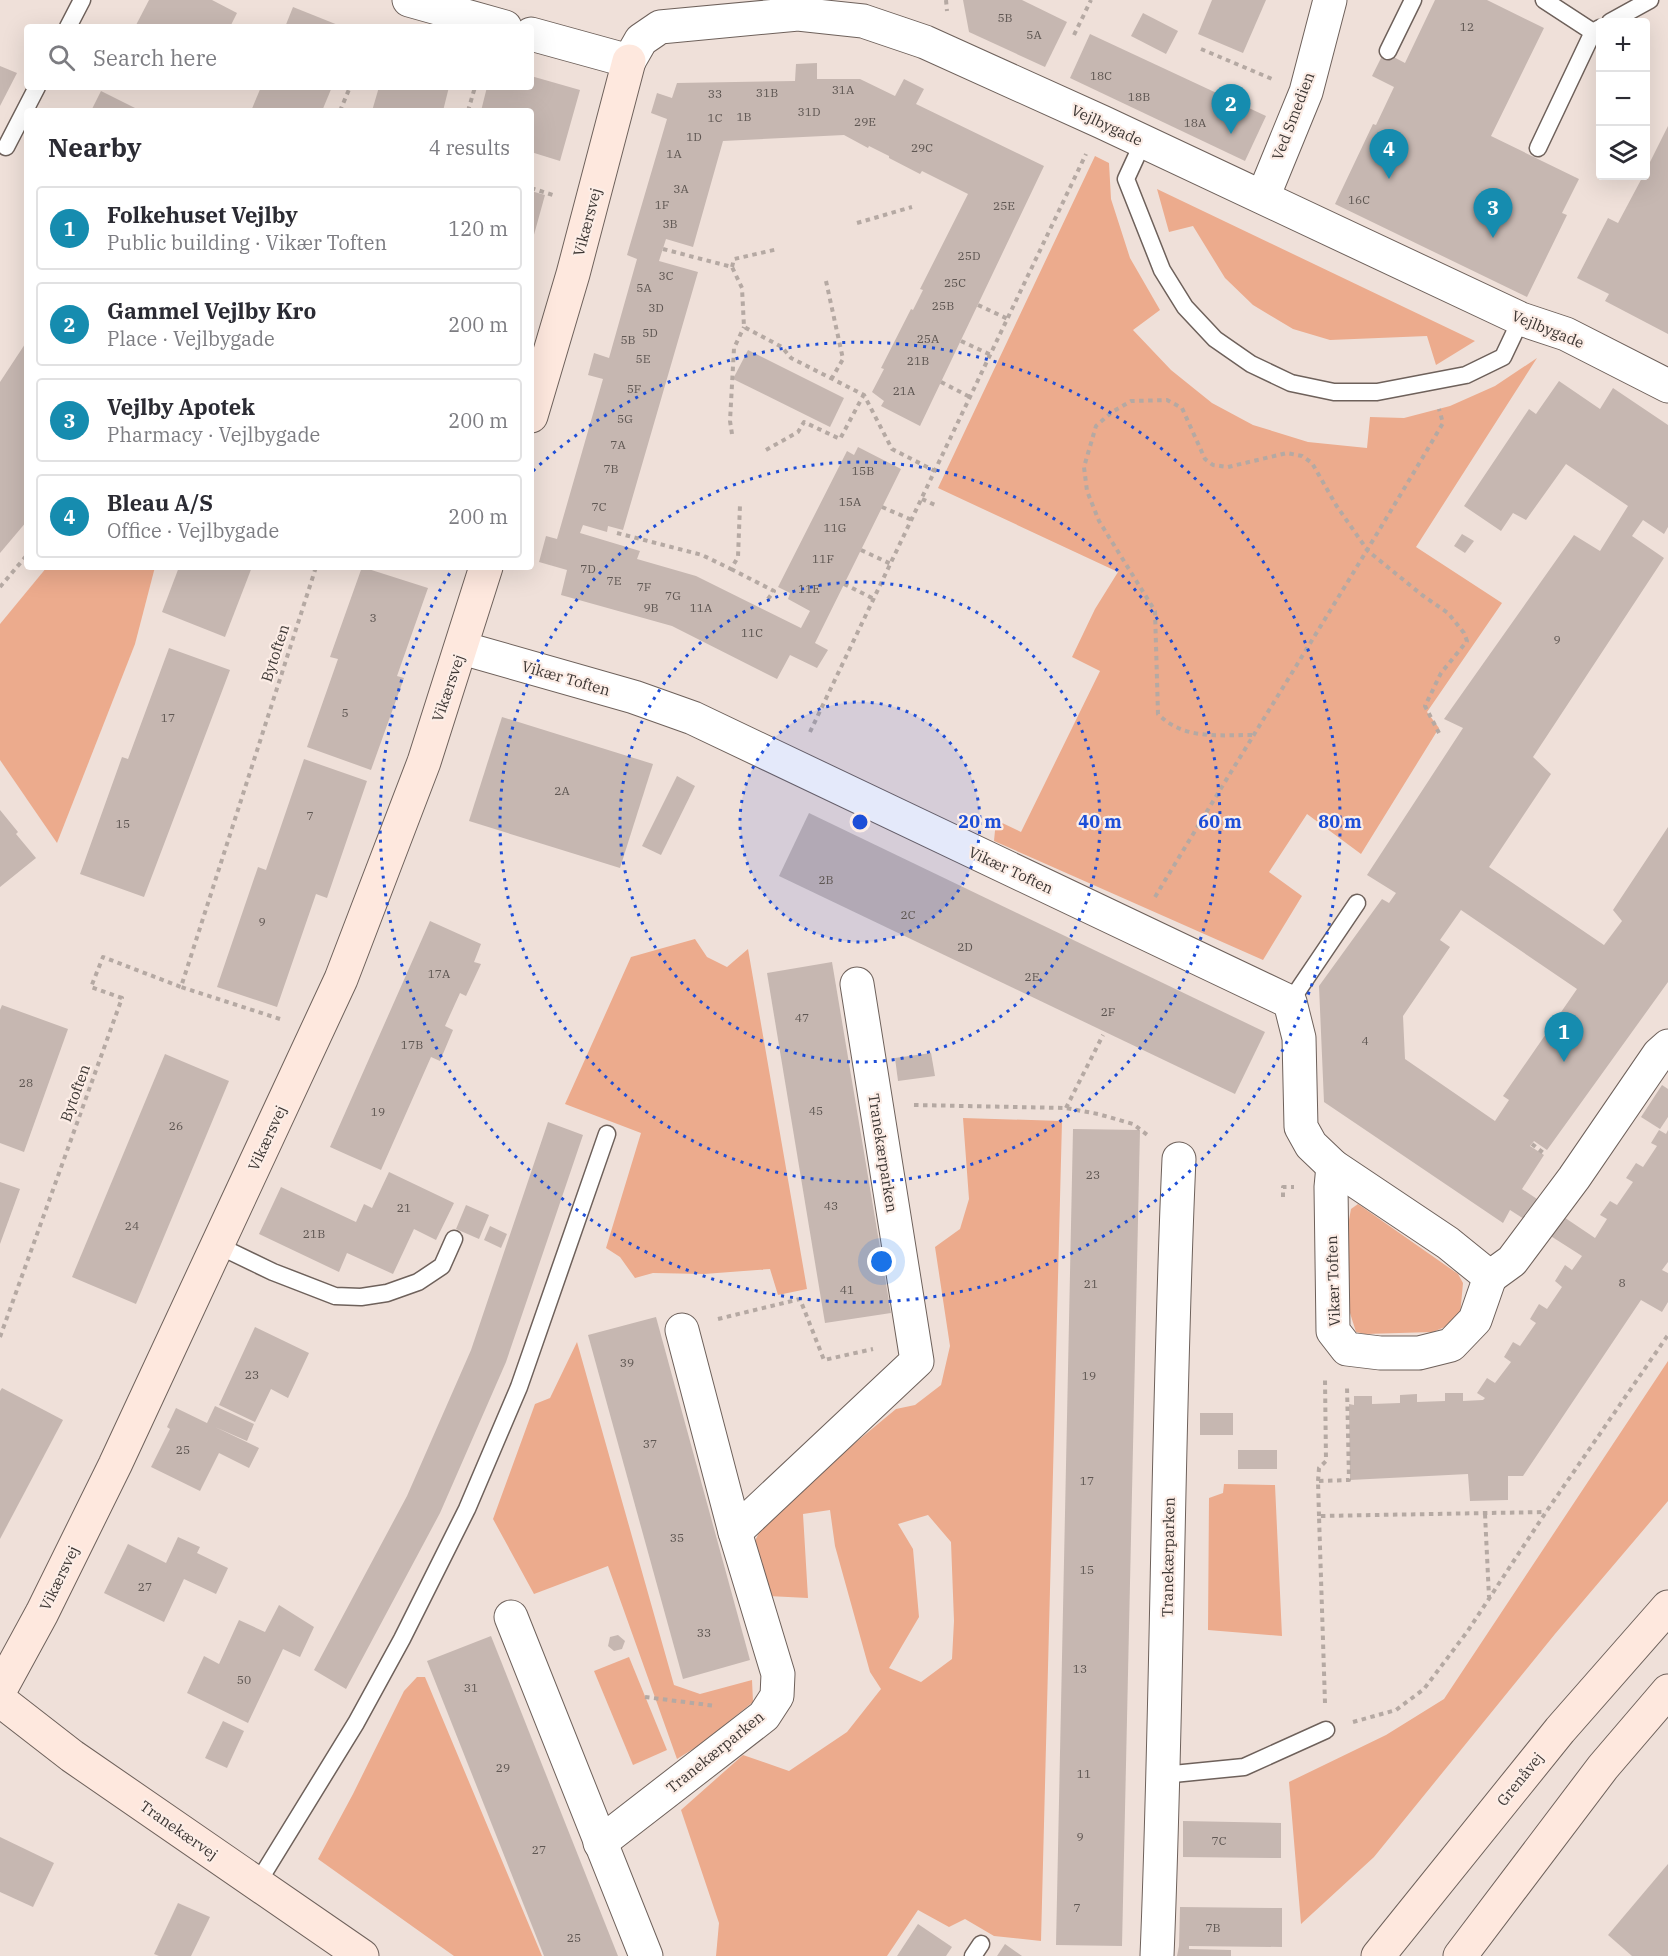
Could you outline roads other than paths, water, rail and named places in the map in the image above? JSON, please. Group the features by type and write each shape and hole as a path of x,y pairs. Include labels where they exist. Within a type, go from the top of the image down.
{"street":[{"path":"409,0 494,24"},
{"name":"Ved Smedien","path":"1263,197 1306,92 1330,0"},
{"name":"Vejlbygade","path":"629,61 642,40 660,27 798,14 863,21 925,42 1102,122 1521,319 1566,334 1668,386"},
{"path":"534,35 629,61"},
{"name":"Vikærsvej","path":"534,406 576,263 629,61"},
{"name":"Vikærsvej","path":"0,1690 42,1613 115,1465 341,979 420,772 462,648 485,570"},
{"name":"Vikær Toften","path":"462,648 634,697 693,718 1290,1002"},
{"name":"Tranekærparken","path":"735,1532 917,1361 856,984"},
{"path":"1290,1002 1299,1038 1301,1127 1311,1145 1333,1166 1448,1243 1490,1277 1512,1261 1574,1178 1659,1054 1668,1046"},
{"name":"Tranekærparken","path":"1156,1956 1179,1159"},
{"name":"Vikær Toften","path":"1333,1166 1331,1186 1333,1331 1347,1349 1380,1353 1419,1353 1451,1345 1475,1320 1490,1277"},
{"name":"Tranekærparken","path":"600,1843 764,1716 777,1696 778,1674 735,1532 682,1330"},
{"name":"Grenåvej","path":"1378,1956 1560,1730 1668,1607"},
{"path":"512,1617 646,1956"},
{"path":"1460,1956 1603,1767 1668,1691"},
{"name":"Tranekærvej","path":"0,1700 72,1756 362,1956"}],"lane":[{"path":"70,24 82,0"},
{"path":"1388,51 1413,0"},
{"path":"1544,0 1596,29"},
{"path":"1617,18 1650,0"},
{"path":"1538,148 1596,32"},
{"path":"26,108 35,90"},
{"path":"6,147 24,112"},
{"path":"1143,142 1126,178 1162,270 1185,308 1215,339 1251,364 1291,382 1334,392 1377,392 1466,375 1503,357 1521,319"},
{"path":"1290,1002 1357,903"},
{"path":"257,1884 356,1723 467,1509 519,1388 607,1134"},
{"path":"217,1245 263,1267 335,1296 361,1297 387,1293 418,1282 442,1266 453,1239"},
{"path":"1163,1775 1244,1767 1326,1730"}],"place":[{"name":"Gammel Vejlby Kro","path":"1231,134"},
{"name":"Bleau A/S","path":"1389,179"},
{"name":"Vejlby Apotek","path":"1493,238"},
{"name":"Folkehuset Vejlby","path":"1564,1062"}]}
